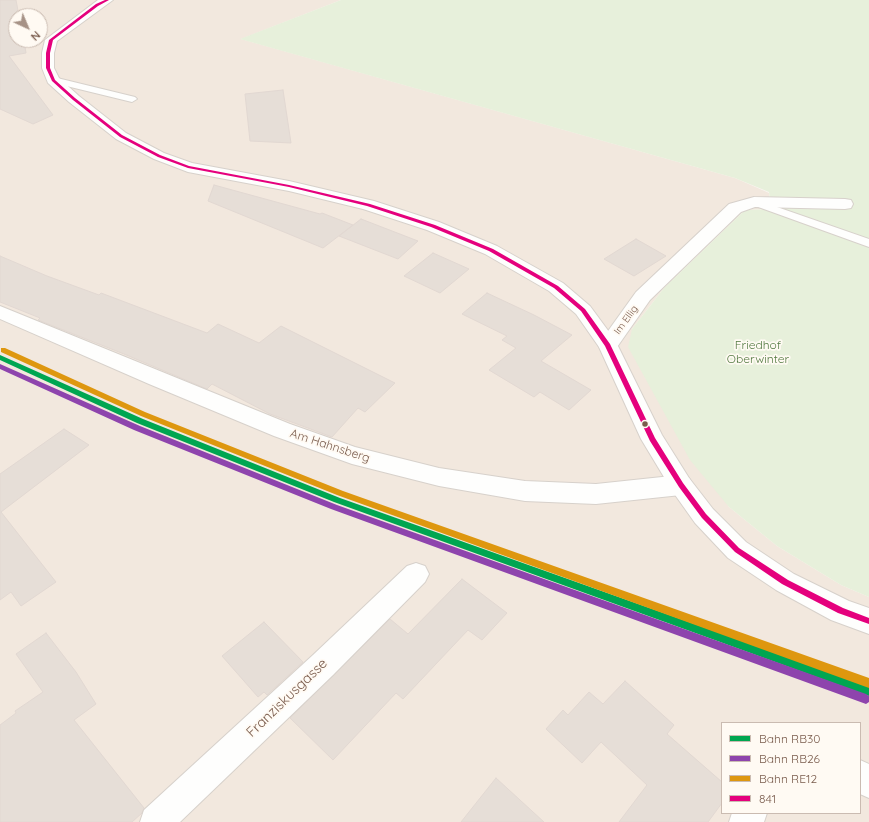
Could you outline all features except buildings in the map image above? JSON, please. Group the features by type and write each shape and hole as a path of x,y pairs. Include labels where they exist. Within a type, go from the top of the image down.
{"street":[{"path":"53,80 48,68 48,53 52,40 97,5 107,0"},
{"name":"Im Ellig","path":"53,80 121,136 159,156 188,167 289,186 368,204 433,226 491,250 538,275 556,287 583,310 608,345 643,296 735,208 754,202 845,204"},
{"name":"Am Hahnsberg","path":"0,312 156,379 274,427 359,457 438,477 525,491 596,494 681,485"},
{"path":"608,345 652,439 681,485 704,516 738,550 784,582 841,611 869,621"},
{"name":"Franziskusgasse","path":"156,822 416,574"}],"lane":[{"path":"53,80 132,99"},
{"path":"754,202 869,243"}],"shaded area":[{"path":"0,0 341,0 241,39 735,178 769,193 771,209 745,210 664,288 632,329 729,507 777,546 841,585 869,597 869,822 0,822"}],"green space":[{"name":"Friedhof Oberwinter","path":"341,0 869,0 869,597 841,585 777,546 729,507 690,460 628,347 632,329 664,288 745,210 771,209 769,192 735,178 240,39"}],"rail line":[{"name":"RE12","path":"3,350 143,414 340,493 869,683"},
{"name":"RB30","path":"0,357 140,421 337,500 869,691"},
{"name":"RB26","path":"0,366 137,428 334,507 866,699"}],"transit line":[{"name":"841","path":"107,0 97,5 51,40 48,53 48,68 53,80 74,99 121,136 159,156 188,167 289,186 368,205 433,226 491,250 556,287 583,310 608,345 652,439 681,485 704,516 737,550 785,582 841,611 869,621"}]}
